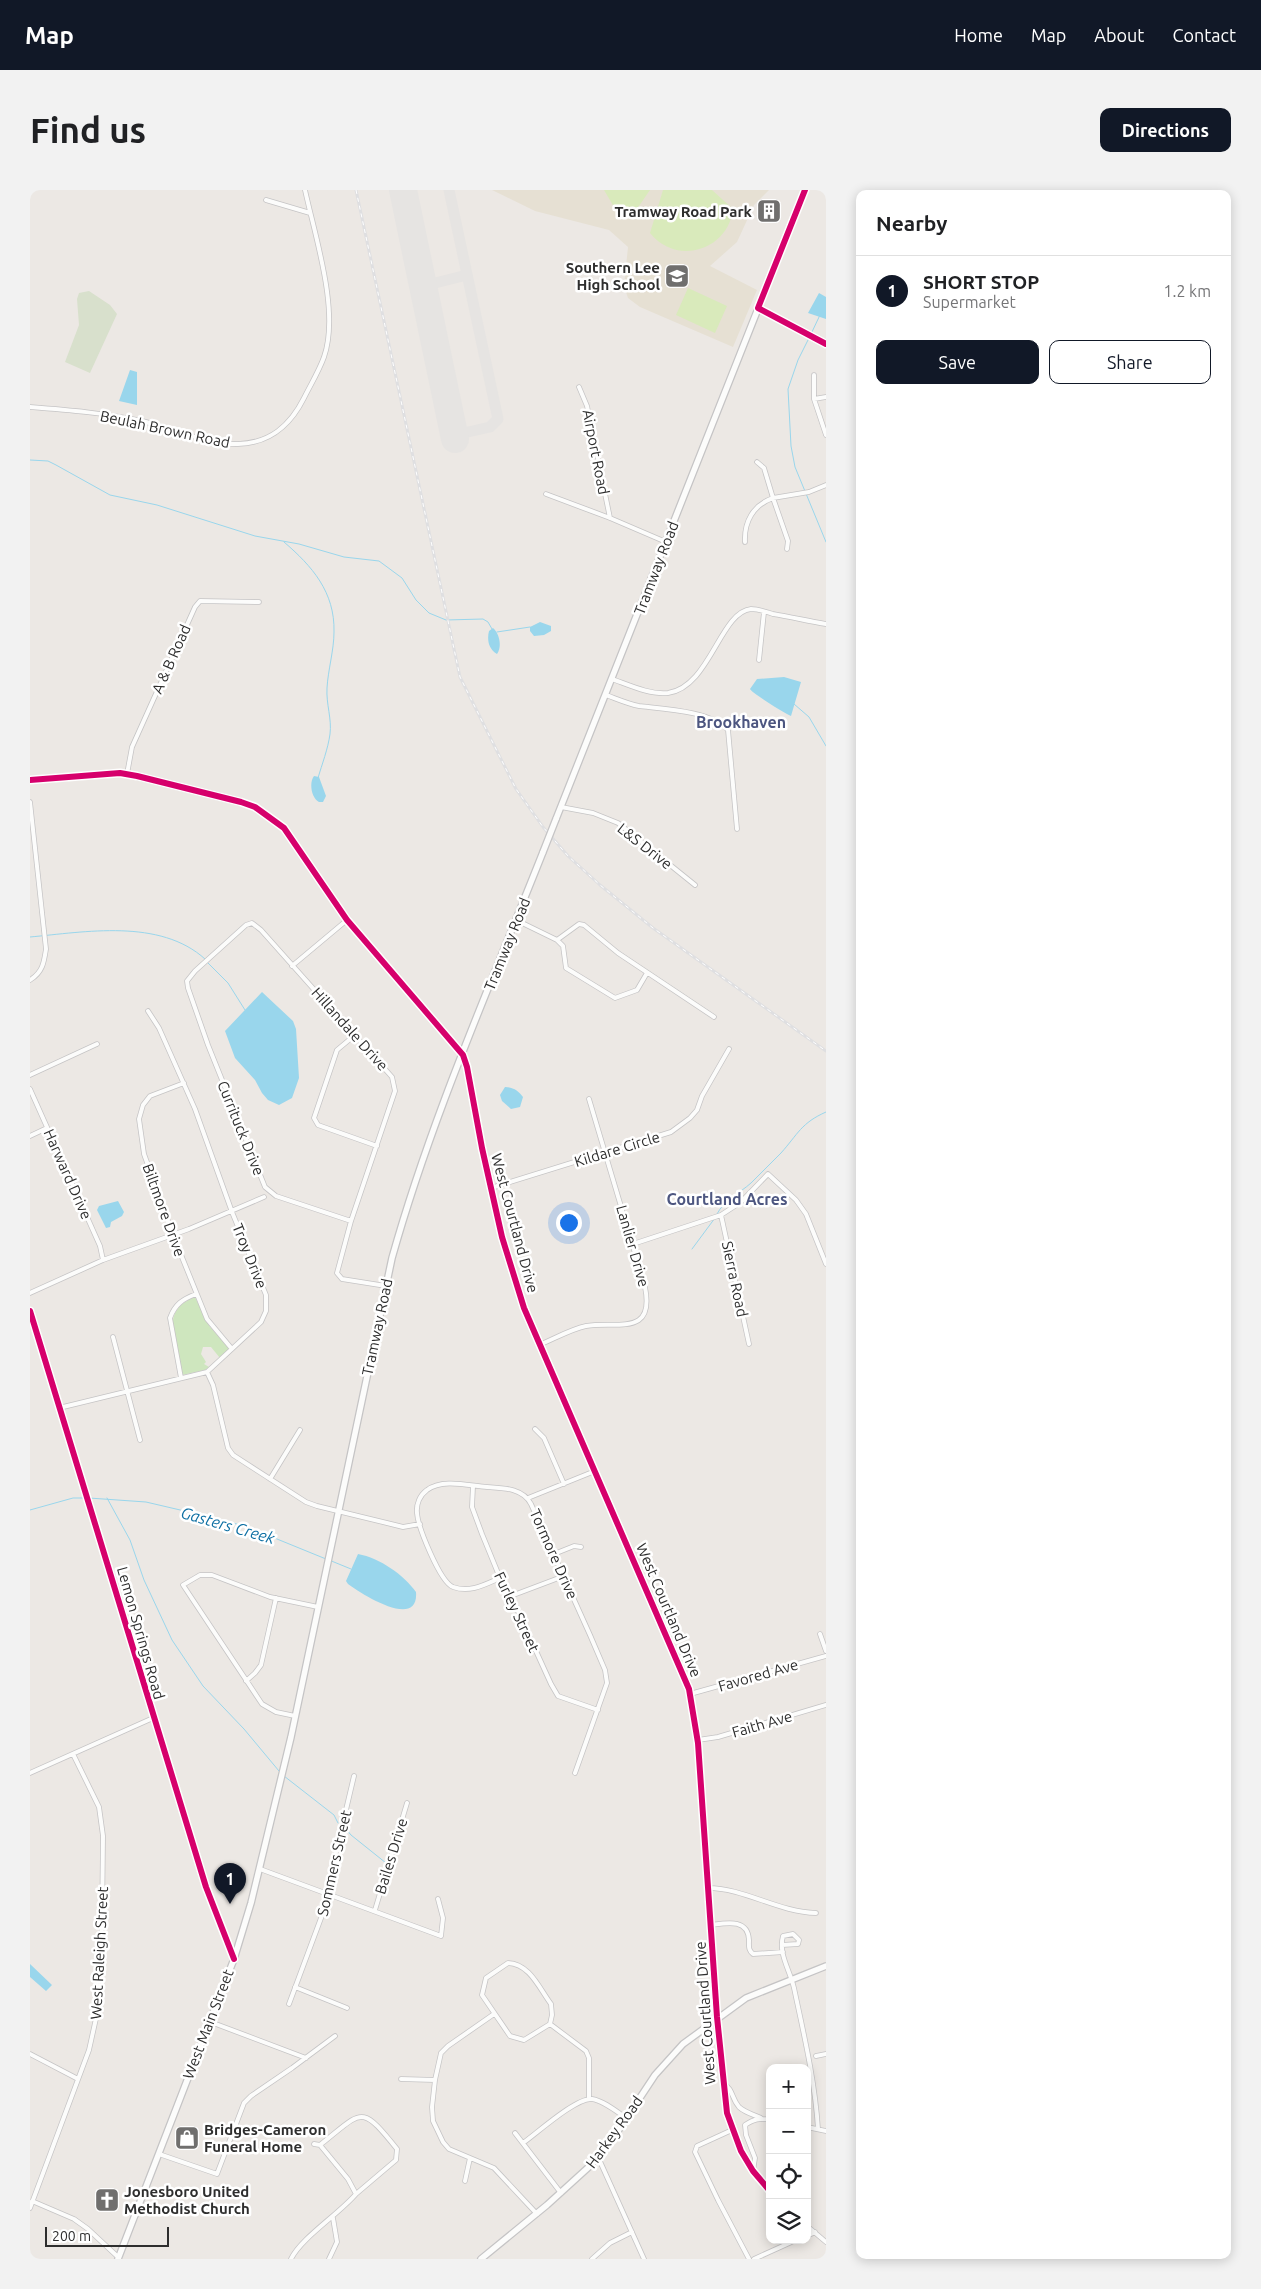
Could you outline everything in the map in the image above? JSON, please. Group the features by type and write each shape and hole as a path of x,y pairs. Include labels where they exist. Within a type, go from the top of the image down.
{"main road":[{"name":"Tramway Road","path":"293,1724 386,1286 410,1197 433,1130 805,190"},
{"path":"758,308 826,344"},
{"path":"30,780 127,774 169,782 241,802 271,817 284,828 299,847 347,920 436,1021 463,1055"},
{"name":"Lemon Springs Road","path":"30,1311 206,1887 234,1959"},
{"name":"West Main Street","path":"119,2258 208,2021 234,1959 260,1869 293,1724"},
{"name":"Harkey Road","path":"481,2259 537,2214 598,2157 662,2067 683,2044 717,2017 746,1998 826,1966"}],"street":[{"name":"Beulah Brown Road","path":"30,407 125,418 218,442 236,444 256,442 274,435 290,422 298,411 325,356 329,334 330,313 305,190"},
{"path":"266,200 310,213"},
{"path":"814,375 814,399 826,435"},
{"name":"Airport Road","path":"579,387 587,406 610,518"},
{"path":"814,399 826,397"},
{"path":"757,462 764,468 788,541 787,549"},
{"path":"746,542 745,531 749,519 756,508 774,498 809,492 826,486"},
{"name":"Airport Road","path":"546,494 666,542"},
{"name":"A & B Road","path":"127,774 132,748 144,719 195,608 200,601 259,602"},
{"path":"612,679 650,692 667,693 683,688 694,678 709,658 738,614 751,609 826,624"},
{"path":"759,660 764,612"},
{"path":"606,695 638,705 671,709 721,722 728,730 737,829"},
{"path":"30,802 46,949 44,966 37,976 30,980"},
{"name":"L&S Drive","path":"561,807 593,813 618,823 696,885"},
{"path":"292,966 347,920"},
{"path":"516,920 557,940 563,946 566,968 615,998 637,990 647,973"},
{"name":"Hillandale Drive","path":"187,982 195,971 246,925 252,923 261,930 392,1077 395,1091 351,1221 337,1273 342,1279 386,1286"},
{"path":"557,940 579,924 584,924 618,953 714,1017"},
{"name":"Currituck Drive","path":"187,982 208,1045 265,1187 276,1196 351,1221"},
{"name":"Troy Drive","path":"59,1408 126,1390 206,1372 261,1322 267,1303 195,1109 159,1028 148,1011"},
{"path":"355,1035 337,1050 314,1118 318,1125 377,1146"},
{"path":"30,1075 97,1044"},
{"name":"Kildare Circle","path":"491,1188 660,1137 690,1118 697,1110 702,1096 729,1049"},
{"name":"West Courtland Drive","path":"463,1055 468,1067 491,1188 516,1283 539,1345 690,1694 698,1740 723,2083 732,2130 741,2151 753,2171 766,2186"},
{"name":"Biltmore Drive","path":"184,1083 150,1096 143,1105 139,1119 144,1154 196,1294 211,1326 232,1349"},
{"name":"Harward Drive","path":"30,1089 100,1246 103,1260"},
{"name":"Lanlier Drive","path":"539,1345 584,1326 630,1325 640,1320 647,1310 648,1298 589,1099"},
{"path":"30,1136 47,1128"},
{"path":"633,1244 721,1215 741,1202 768,1174 796,1200 806,1214 826,1264"},
{"path":"30,1293 103,1260 232,1212 264,1197"},
{"name":"Sierra Road","path":"721,1215 749,1344"},
{"path":"181,1378 170,1318 172,1311 181,1300 196,1294"},
{"path":"113,1337 140,1440"},
{"path":"206,1372 213,1385 228,1448 233,1455 306,1502 403,1527 420,1524"},
{"path":"534,1429 544,1438 564,1484"},
{"path":"270,1479 300,1430"},
{"path":"528,1498 595,1472"},
{"name":"Tormore Drive","path":"500,1578 478,1588 466,1590 451,1586 440,1574 417,1514 418,1500 428,1490 438,1485 450,1484 519,1492 528,1498 605,1670 607,1683 575,1773"},
{"name":"Furley Street","path":"473,1486 472,1507 500,1578 511,1596 541,1665 558,1696 598,1710"},
{"path":"554,1554 574,1546 581,1547"},
{"path":"295,1716 276,1712 266,1707 246,1681 183,1585 200,1575 212,1574 276,1598 318,1607"},
{"path":"511,1596 564,1576"},
{"path":"246,1681 255,1673 260,1665 276,1598"},
{"path":"820,1634 826,1651"},
{"name":"Favored Ave","path":"690,1694 826,1656"},
{"name":"Faith Ave","path":"698,1740 726,1735 826,1705"},
{"path":"30,1773 153,1718"},
{"name":"West Raleigh Street","path":"30,2208 31,2201 78,2079 91,2041 97,2014 102,1925 102,1836 99,1808 73,1754"},
{"name":"Sommers Street","path":"289,2004 327,1902 354,1776"},
{"name":"Bailes Drive","path":"375,1910 407,1803"},
{"path":"260,1869 441,1936 443,1918 438,1899"},
{"path":"708,1888 730,1891 790,1910 816,1913"},
{"path":"711,1925 735,1922 741,1925 747,1930 749,1949 753,1954 783,1952"},
{"path":"782,1945 798,1944 800,1941 795,1935 782,1936 782,1945 783,1952 792,1980 811,2067 818,2129"},
{"path":"508,1963 517,1964 528,1972 551,2004 552,2015 550,2024 532,2037 524,2040 510,2036 482,1995 486,1978 508,1963"},
{"path":"295,1987 347,2008"},
{"path":"494,2014 444,2049 439,2058 432,2114 434,2127 448,2149 494,2168 537,2214"},
{"path":"208,2021 306,2058"},
{"path":"550,2024 586,2051 589,2058 589,2099"},
{"path":"159,2154 217,2174 244,2103 264,2086 335,2036"},
{"path":"30,2054 78,2079"},
{"path":"816,2056 826,2054"},
{"path":"401,2078 435,2080"},
{"path":"723,2083 730,2088 741,2109 766,2119"},
{"path":"523,2143 574,2105 589,2099 602,2102 626,2118"},
{"path":"291,2259 299,2246 333,2218 356,2194 396,2160 397,2149 375,2122 366,2116 355,2118 320,2145"},
{"path":"753,2171 756,2158 746,2135 745,2125 752,2120 761,2118"},
{"path":"811,2128 826,2131"},
{"path":"732,2130 703,2142 697,2146 695,2152 750,2259"},
{"path":"515,2133 561,2193"},
{"path":"314,2144 320,2145 348,2179 356,2194"},
{"path":"598,2157 644,2259"},
{"path":"465,2181 470,2158"},
{"path":"31,2201 72,2218 88,2229 119,2258"},
{"path":"329,2259 337,2242 333,2218"},
{"path":"811,2229 826,2242"},
{"path":"592,2259 610,2243 632,2232"},
{"path":"754,2259 787,2244"}],"shaded area":[{"name":"Southern Lee High School","path":"492,190 769,190 754,205 737,242 710,266 757,290 733,347 640,307 628,298 624,286 628,247 609,230 535,211"}],"green space":[{"path":"604,190 650,190 630,219 614,207"},
{"path":"663,190 712,190 733,209 729,223 722,235 711,244 699,249 686,251 673,249 661,243 650,233"},
{"path":"688,288 727,306 715,333 676,315"},
{"path":"89,291 110,305 117,314 90,373 65,362 79,325 77,299 79,293"},
{"path":"195,1297 210,1327 230,1349 220,1358 211,1347 203,1347 201,1354 206,1362 204,1364 209,1367 205,1370 182,1375 172,1330 173,1320 177,1311 184,1303"}],"water":[{"path":"819,293 826,297 826,319 808,313"},
{"path":"130,370 137,372 137,405 119,401"},
{"path":"540,622 551,626 551,631 544,635 534,636 530,631 530,627"},
{"path":"493,628 500,641 497,654 490,647 488,640 489,631"},
{"path":"784,677 801,682 791,716 750,689 757,679"},
{"path":"314,776 319,777 326,796 323,802 319,802 314,797 312,779"},
{"path":"262,992 293,1021 296,1029 299,1078 292,1098 279,1105 268,1100 255,1080 235,1058 225,1031"},
{"path":"505,1087 518,1091 523,1097 520,1107 511,1109 502,1101 500,1095"},
{"path":"118,1201 124,1212 122,1216 111,1222 110,1227 106,1228 97,1210 99,1206"},
{"path":"358,1554 383,1563 405,1579 416,1592 414,1603 408,1608 399,1609 388,1606 364,1595 348,1584 346,1581"},
{"path":"30,1964 52,1985 46,1991 30,1977"}],"waterway":[{"path":"811,334 820,315"},
{"path":"809,338 798,360 788,389 791,446 795,467 826,542"},
{"path":"30,460 48,461 110,495 157,505 255,536 299,544 344,557 379,561 402,578 416,600 429,613 446,620 483,619 488,622 492,629"},
{"path":"284,542 312,570 320,581 331,604 334,639 327,688 330,734 318,778"},
{"path":"497,632 530,627"},
{"path":"794,704 809,717 826,746"},
{"path":"30,937 98,931 144,933 166,938 187,946 205,959"},
{"path":"207,962 228,983 245,1010"},
{"path":"717,1214 732,1197 751,1183 781,1153 805,1125 826,1112"},
{"path":"692,1249 715,1218"},
{"name":"Gasters Creek","path":"30,1510 73,1498 85,1498"},
{"name":"Gasters Creek","path":"89,1498 146,1502 223,1520 250,1528 326,1559"},
{"path":"107,1498 130,1540 144,1580 172,1640 203,1686 244,1729 279,1771"},
{"name":"Gasters Creek","path":"329,1560 351,1569"},
{"path":"284,1776 334,1815 338,1823"},
{"path":"346,1829 386,1863"}],"taxiway":[{"path":"449,190 498,419 490,427 455,435"},
{"path":"423,286 467,275"}],"runway":[{"path":"403,190 455,439"}],"railway":[{"path":"356,190 460,677 516,789 543,827 568,856 600,885 653,928 826,1051"}],"cycle path":[{"path":"805,190 758,308 826,344"},
{"path":"30,780 120,773 255,807 284,828 347,920 463,1055 502,1237 524,1308 689,1689 698,1743 717,2017 727,2113 741,2151 753,2171 766,2186"},
{"path":"30,1311 206,1887 234,1959"}],"place":[{"name":"Tramway Road Park","path":"769,211"},
{"name":"Southern Lee High School","path":"677,276"},
{"name":"SHORT STOP","path":"230,1904"},
{"name":"Bridges-Cameron Funeral Home","path":"187,2138"},
{"name":"Jonesboro United Methodist Church","path":"107,2200"}],"district":[{"name":"Brookhaven","path":"741,722"},
{"name":"Courtland Acres","path":"727,1199"}]}
